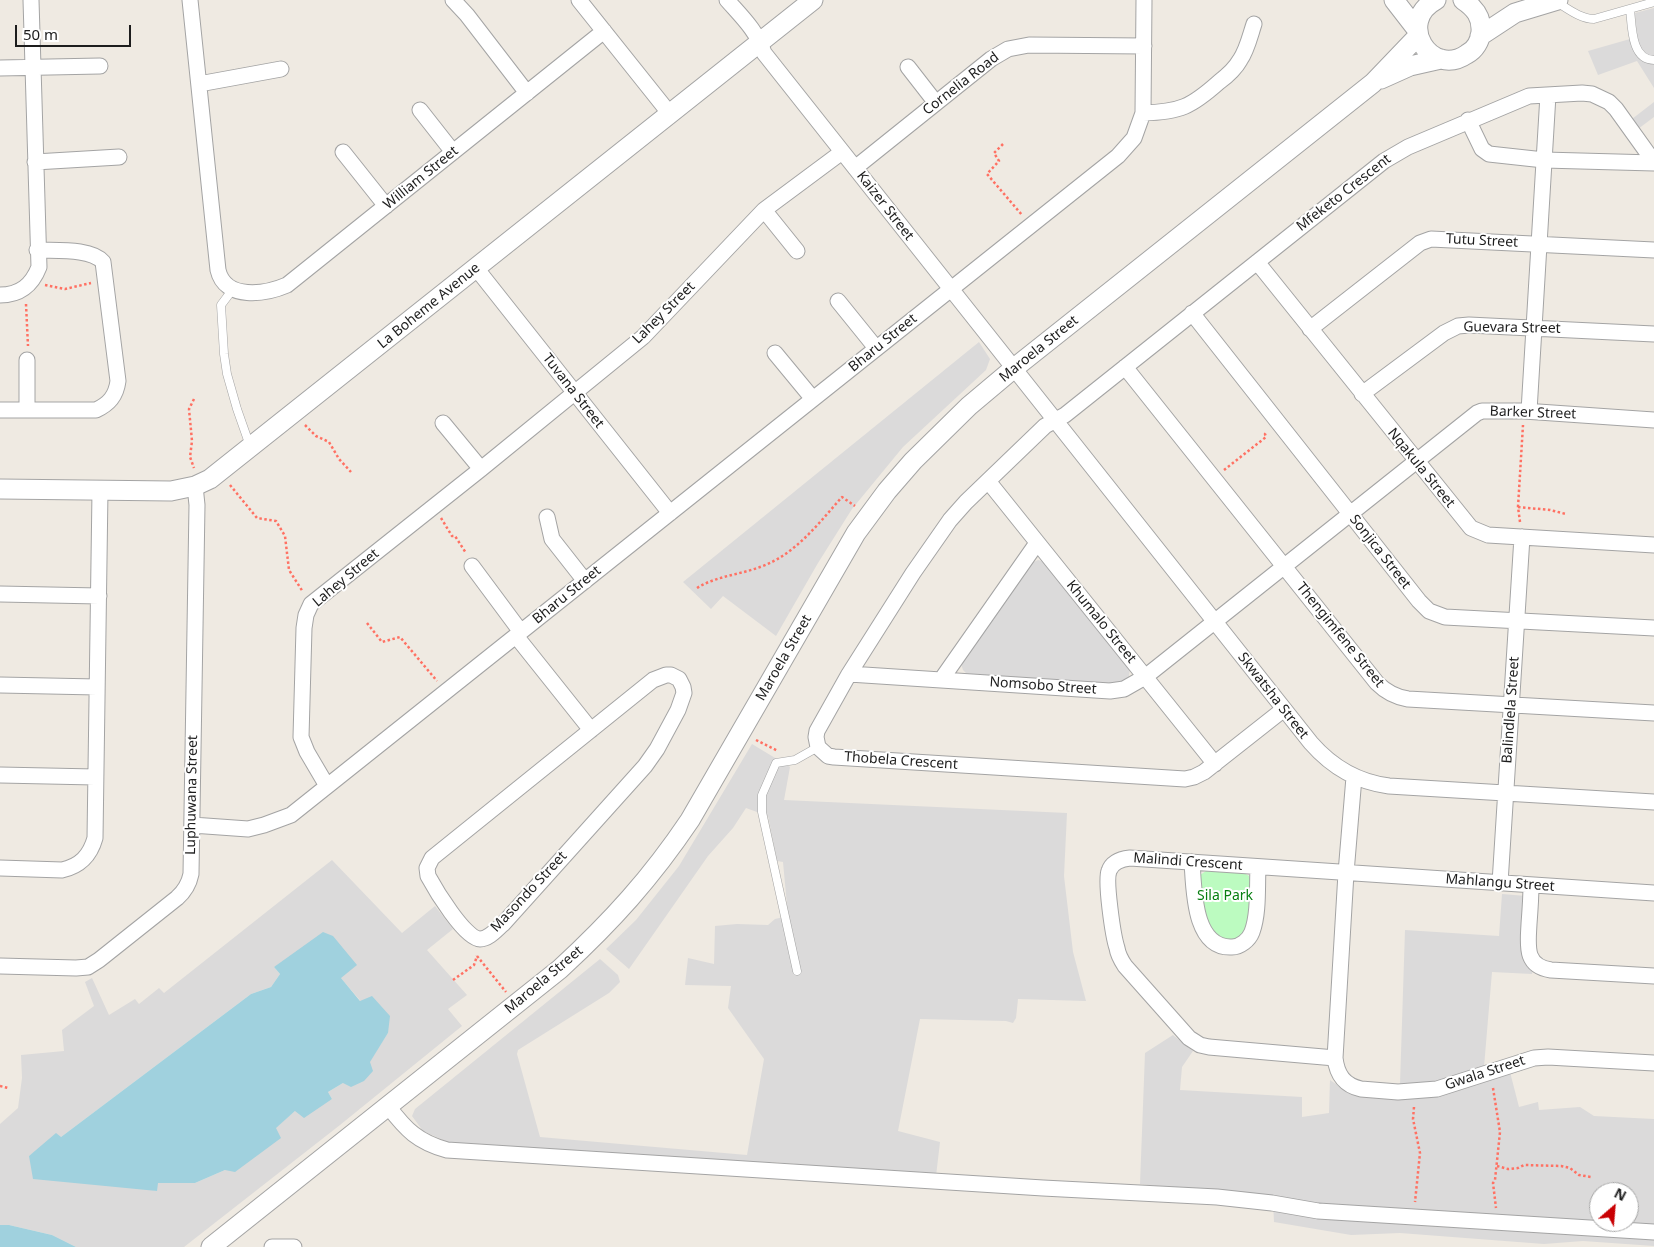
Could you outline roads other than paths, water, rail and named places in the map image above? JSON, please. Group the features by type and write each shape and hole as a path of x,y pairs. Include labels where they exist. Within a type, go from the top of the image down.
{"street":[{"path":"0,295 8,295 26,287 39,267 40,258 37,250 31,0"},
{"path":"190,0 218,270 221,278 230,287"},
{"path":"453,0 467,15 527,93"},
{"path":"579,0 670,114"},
{"name":"Kaizer Street","path":"727,0 752,28 761,42 764,53 1013,368"},
{"name":"La Boheme Avenue","path":"0,489 171,491 197,485 220,472 813,0"},
{"name":"Bharu Street","path":"192,825 248,829 291,815 1127,148 1138,130 1143,112 1144,0"},
{"path":"1394,0 1418,34 1423,46 1431,54 1441,59"},
{"path":"1418,34 1421,14 1429,4 1436,0"},
{"path":"1463,0 1471,5 1480,18 1480,36"},
{"path":"1480,36 1515,13 1556,0"},
{"path":"1143,112 1172,111 1186,107 1201,98 1231,72 1240,61 1247,48 1254,24"},
{"name":"William Street","path":"230,287 249,293 267,292 287,285 604,31"},
{"name":"Maroela Street","path":"211,1247 560,969 632,897 667,854 690,820 844,552 869,515 913,461 940,433 1013,368 1373,83 1418,34"},
{"name":"Maroela Street","path":"1373,83 1410,66 1441,59 1461,58 1470,53 1480,36"},
{"name":"Cornelia Road","path":"855,168 992,59 1008,49 1029,44 1144,46"},
{"path":"0,68 100,66"},
{"path":"908,67 936,103"},
{"path":"199,84 281,69"},
{"name":"Mfeketo Crescent","path":"1055,421 1065,415 1384,160 1468,120 1529,96 1592,94 1609,102 1616,109 1654,162"},
{"path":"1526,411 1534,327 1548,95"},
{"path":"420,110 453,152"},
{"path":"1468,120 1482,149 1489,154 1544,160 1654,162"},
{"path":"343,152 386,206"},
{"name":"Lahey Street","path":"327,786 307,752 301,737 304,628 306,615 312,604 643,337 764,210 842,152"},
{"path":"35,162 119,157"},
{"path":"764,210 797,251"},
{"name":"Tutu Street","path":"1310,329 1425,240 1437,238 1654,250"},
{"path":"0,410 90,411 102,407 112,398 118,382 104,262 95,255 86,253 37,250"},
{"name":"Nqakula Street","path":"1257,262 1471,528 1488,535 1654,545"},
{"name":"Tuvana Street","path":"476,268 670,513"},
{"path":"838,301 876,348"},
{"name":"Sonjica Street","path":"1192,313 1429,610 1445,617 1654,628"},
{"name":"Guevara Street","path":"1362,394 1452,328 1469,325 1654,334"},
{"path":"775,354 813,399"},
{"path":"27,360 27,410"},
{"name":"Thengimfene Street","path":"1125,367 1377,683 1388,693 1408,699 1654,713"},
{"name":"Skwatsha Street","path":"1013,368 1214,622 1320,754 1330,763 1354,777 1389,786 1654,802"},
{"name":"Barker Street","path":"1214,622 1477,413 1482,411 1526,411 1654,420"},
{"path":"818,747 817,731 849,674 912,573 966,502 1045,426 1055,421"},
{"path":"443,423 481,469"},
{"name":"Khumalo Street","path":"988,481 1214,764"},
{"name":"Luphuwana Street","path":"0,966 88,967 177,898 187,886 191,874 197,485"},
{"path":"0,868 62,870 85,859 90,853 94,838 100,491"},
{"path":"547,517 552,539 585,581"},
{"name":"Balindlela Street","path":"1500,883 1522,537"},
{"path":"941,680 1037,543"},
{"name":"Bharu Street","path":"472,566 519,634"},
{"path":"0,594 98,596"},
{"name":"Nomsobo Street","path":"849,674 1116,691 1124,689 1145,677 1214,622"},
{"path":"519,634 591,730"},
{"name":"Masondo Street","path":"671,675 682,683 684,693 680,704 651,758 503,924 492,933 479,939 471,936 463,928 433,885 428,876 427,868 429,861 591,730 656,678 671,675"},
{"path":"0,685 97,687"},
{"name":"Thobela Crescent","path":"818,747 828,756 834,757 1185,779 1200,775 1284,709"},
{"path":"0,776 96,777"},
{"path":"1335,1058 1346,873 1354,777"},
{"name":"Malindi Crescent","path":"1335,1058 1209,1047 1200,1045 1184,1034 1120,958 1115,940 1107,879 1111,867 1125,858 1346,873"},
{"path":"1192,862 1196,913 1203,929 1212,940 1233,948 1246,940 1251,934 1258,867"},
{"name":"Mahlangu Street","path":"1346,873 1654,893"},
{"path":"1531,885 1528,947 1531,958 1539,967 1551,970 1654,976"},
{"name":"Gwala Street","path":"1335,1058 1339,1074 1353,1088 1411,1092 1437,1089 1526,1059 1541,1057 1654,1064"},
{"path":"388,1106 403,1126 415,1136 434,1146 447,1150 1217,1197 1272,1203 1318,1211 1654,1232"},
{"path":"272,1247 294,1247"}],"lane":[{"path":"1556,0 1574,13 1589,19 1654,2"},
{"path":"1630,8 1637,49 1640,56 1646,60 1654,60"},
{"path":"230,287 221,305 224,354 227,374 237,409 251,448"},
{"path":"797,972 762,812 762,795 776,763 795,760 818,747"}],"water":[{"path":"323,932 333,936 357,965 341,978 360,1001 372,996 390,1016 388,1033 370,1062 373,1071 364,1081 351,1087 343,1083 328,1092 332,1099 304,1118 295,1111 276,1128 281,1138 235,1172 225,1170 195,1183 158,1183 157,1191 33,1179 29,1156 56,1133 61,1137 251,994 271,987 280,974 274,967"},
{"path":"0,1225 9,1225 52,1235 76,1247 0,1247"}],"park label":[{"name":"Sila Park","path":"1225,896"}]}
